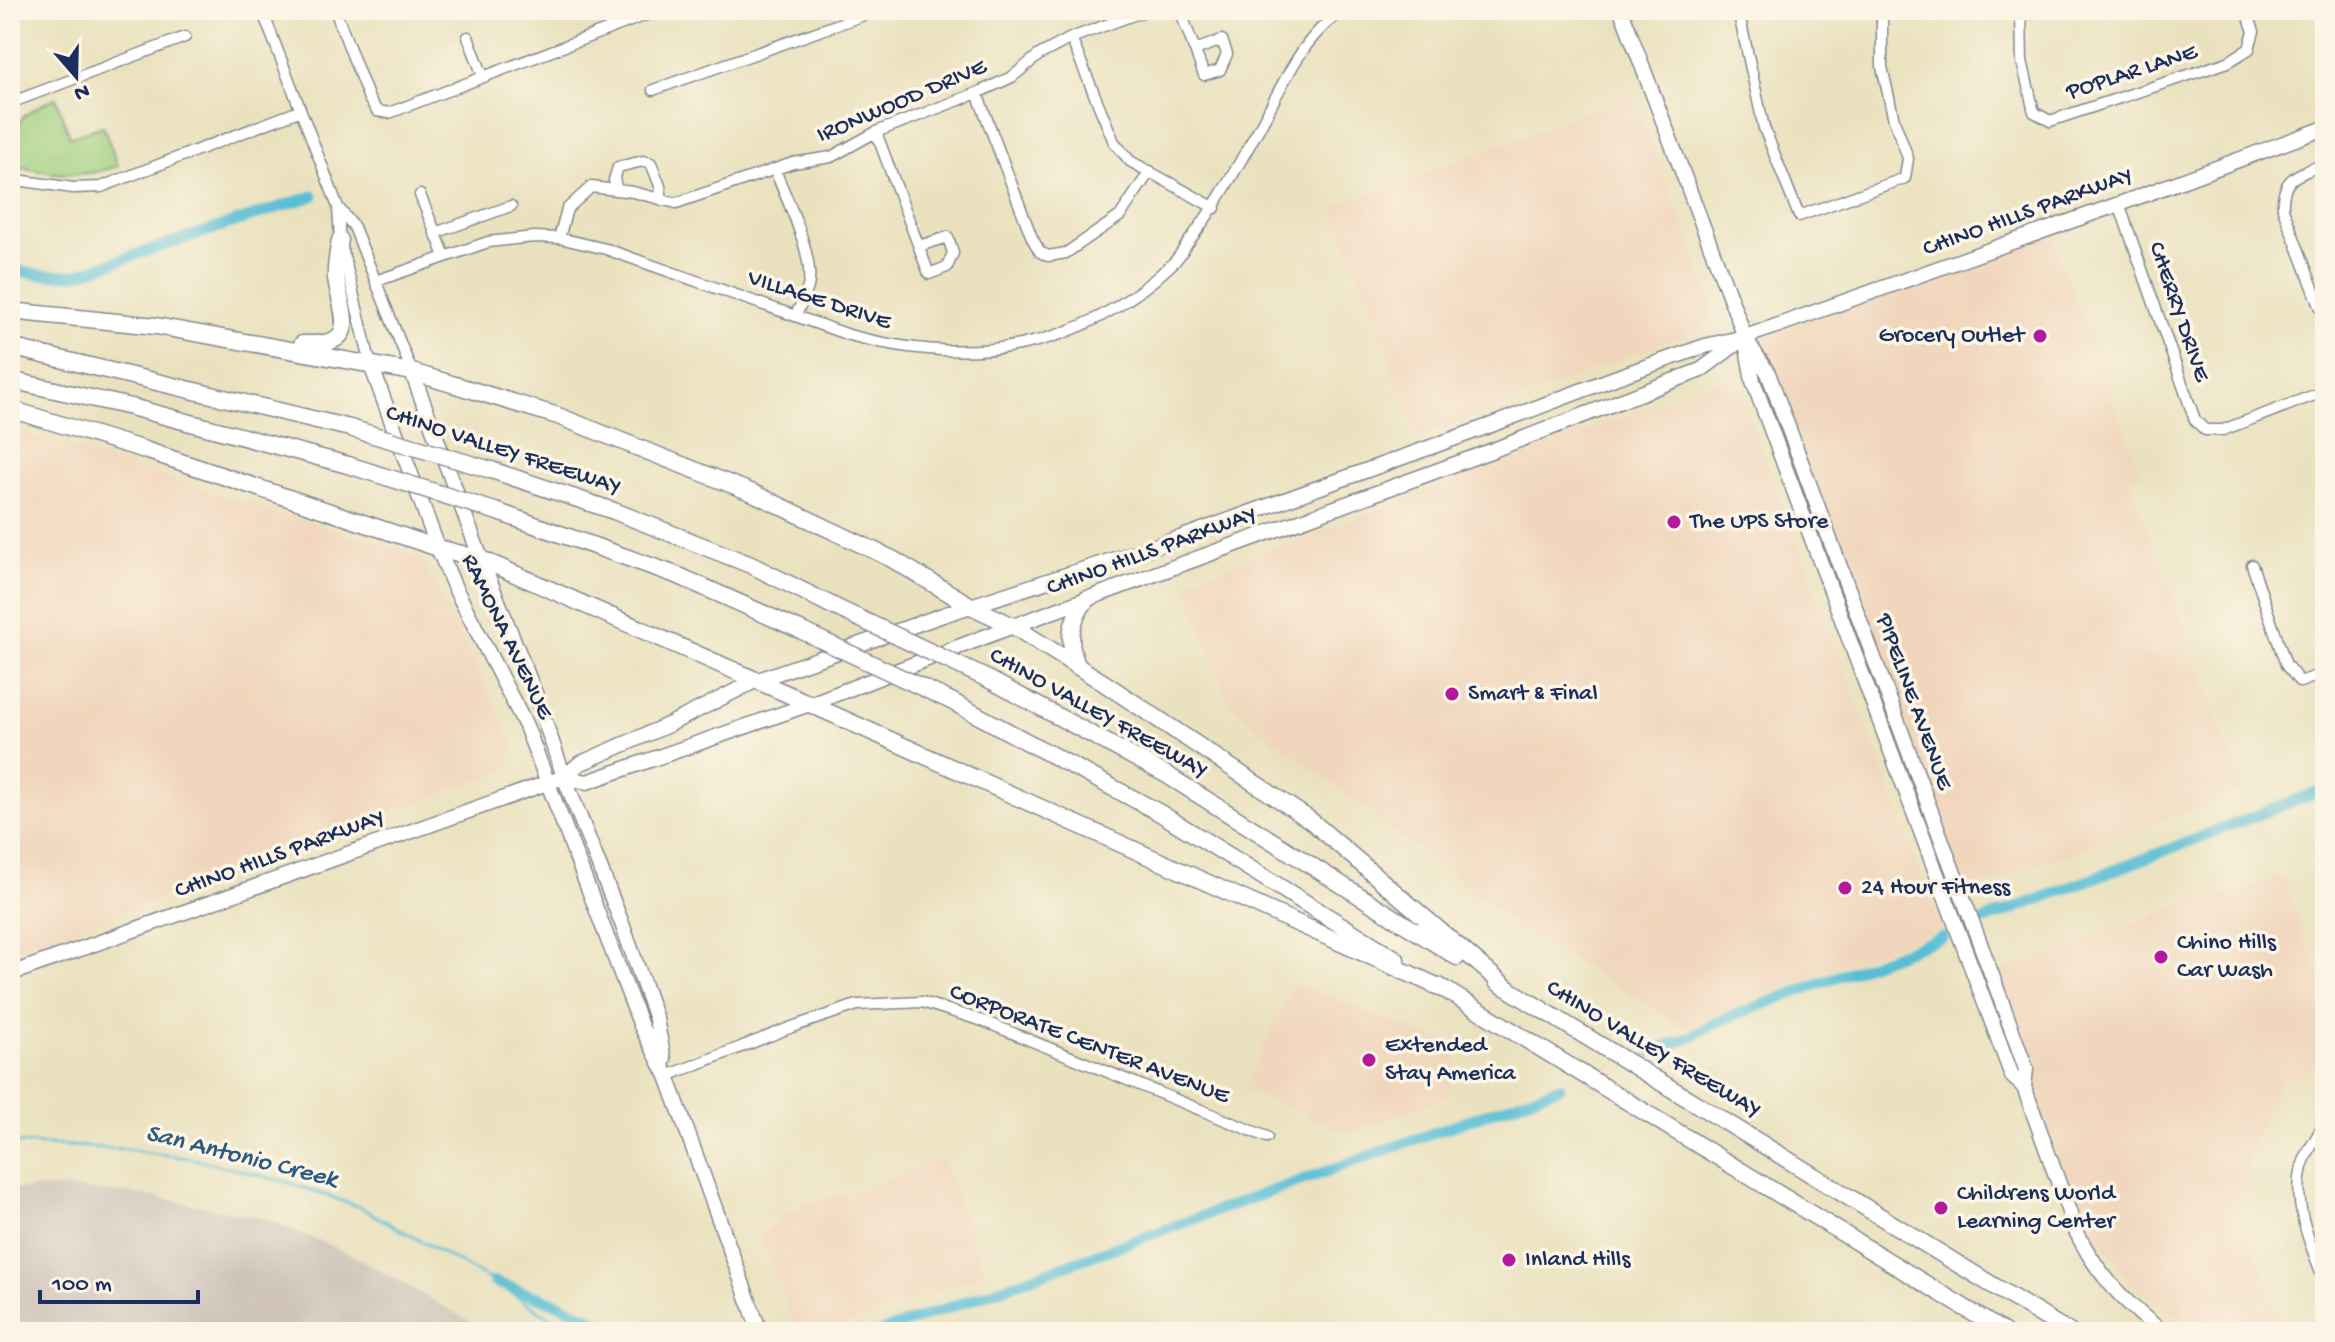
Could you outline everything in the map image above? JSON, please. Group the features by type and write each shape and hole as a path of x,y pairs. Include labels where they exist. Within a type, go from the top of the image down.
{"highway":[{"path":"252,343 320,345 340,335 346,322 336,274 340,240"},
{"path":"10,311 156,326 412,372 558,416 753,493 892,559 971,606 1013,626 1078,667 1310,820 1506,987"},
{"name":"CHINO VALLEY FREEWAY","path":"10,347 350,428 614,511 737,560 990,680 1167,775 2069,1332"},
{"path":"10,380 131,407 348,465 498,512 679,576 951,701 1160,813 2004,1332"},
{"path":"10,409 160,455 438,548 481,559 1448,991"},
{"path":"1078,667 1070,639 1077,612 1087,599"}],"main road":[{"name":"PIPELINE AVENUE","path":"1621,10 1745,337 1753,381 1774,441 1953,920 2012,1076 2024,1087"},
{"name":"CHINO HILLS PARKWAY","path":"10,974 564,777 579,764 668,725 755,681 1180,538 1677,356 1745,337 2325,128"},
{"name":"PIPELINE AVENUE","path":"1745,337 1768,373 2026,1069 2024,1087 2083,1246 2117,1293 2163,1332"},
{"name":"CHINO HILLS PARKWAY","path":"564,777 587,782 810,704 1488,452 1701,370 1745,337"},
{"name":"RAMONA AVENUE","path":"371,365 438,548 526,726 641,1026 667,1076 760,1332"},
{"name":"RAMONA AVENUE","path":"412,372 621,921 656,1019 667,1076"}],"street":[{"name":"RAMONA AVENUE","path":"262,10 338,207 354,227 412,372"},
{"path":"335,10 369,99 377,111 389,113 646,12 659,10"},
{"path":"653,90 878,10"},
{"name":"IRONWOOD DRIVE","path":"559,238 567,209 591,187 676,203 793,163 831,157 876,132 1012,77 1039,55 1071,38 1147,10"},
{"path":"1180,10 1195,50"},
{"name":"VILLAGE DRIVE","path":"376,281 488,242 534,237 559,238 606,249 849,335 889,346 949,352 1022,345 1100,318 1173,263 1215,208 1306,44 1345,10"},
{"path":"1738,10 1764,128 1799,216 1905,178 1908,158 1894,120 1882,67 1882,10"},
{"name":"POPLAR LANE","path":"2021,10 2022,61 2034,112 2050,121 2228,62 2249,49 2254,31 2246,10"},
{"path":"10,103 185,37"},
{"path":"468,37 483,76"},
{"path":"1071,38 1114,142 1130,161 1215,208"},
{"path":"977,93 1032,238 1040,252 1048,256 1066,253 1120,216 1150,171"},
{"path":"10,179 73,188 101,187 299,111"},
{"path":"876,132 919,246"},
{"path":"617,190 614,180 618,167 643,161 651,163 662,200"},
{"path":"2325,164 2294,175 2282,194 2283,209 2325,319"},
{"path":"775,170 810,269 808,286 795,316"},
{"path":"420,195 445,256"},
{"name":"CHERRY DRIVE","path":"2119,204 2195,420 2205,430 2223,430 2325,391"},
{"path":"435,233 511,206"},
{"name":"RAMONA AVENUE","path":"338,207 340,240 371,365"},
{"path":"2252,565 2286,665 2300,682 2325,673"},
{"name":"CORPORATE CENTER AVENUE","path":"667,1076 857,1005 922,1002 983,1021 1267,1137"},
{"path":"2325,1122 2302,1165 2299,1198 2306,1229 2325,1280"}],"shaded area":[{"path":"1633,95 1715,308 1705,327 1418,437 1333,207"},
{"path":"2052,236 2141,474 2129,479 2245,790 1957,895 1751,341"},
{"path":"1725,378 1739,390 1943,929 1733,1005 1688,1029 1528,934 1229,705 1185,583"},
{"path":"10,429 421,557 513,742 510,769 10,953"},
{"path":"2282,876 2325,991 2325,1064 2281,1081 2251,1146 2239,1207 2286,1332 2198,1332 2132,1284 2099,1241 2073,1198 1986,977 2210,895 2212,900"},
{"path":"1292,984 1460,1049 1447,1096 1347,1134 1244,1088"},
{"path":"942,1159 986,1274 828,1332 797,1332 759,1232 816,1199 848,1195"},
{"path":"61,1188 144,1195 267,1219 355,1256 488,1332 10,1332 10,1189"}],"green space":[{"path":"56,98 70,137 103,126 118,166 97,172 67,174 27,169 10,161 12,137 20,120 34,108"}],"waterway":[{"path":"10,269 41,275 75,275 313,196"},
{"path":"1985,920 2325,789"},
{"path":"1650,1052 1686,1039 1722,1020 1943,937"},
{"path":"881,1332 1560,1087"},
{"name":"San Antonio Creek","path":"10,1143 126,1149 194,1159 287,1182 360,1207 494,1282 573,1332"},
{"path":"494,1282 558,1304 622,1332"}],"place":[{"name":"Grocery Outlet","path":"2040,336"},
{"name":"The UPS Store","path":"1674,522"},
{"name":"Smart & Final","path":"1452,694"},
{"name":"24 Hour Fitness","path":"1845,888"},
{"name":"Chino Hills Car Wash","path":"2161,957"},
{"name":"Extended Stay America","path":"1369,1060"},
{"name":"Childrens World Learning Center","path":"1941,1208"},
{"name":"Inland Hills","path":"1509,1260"}]}
